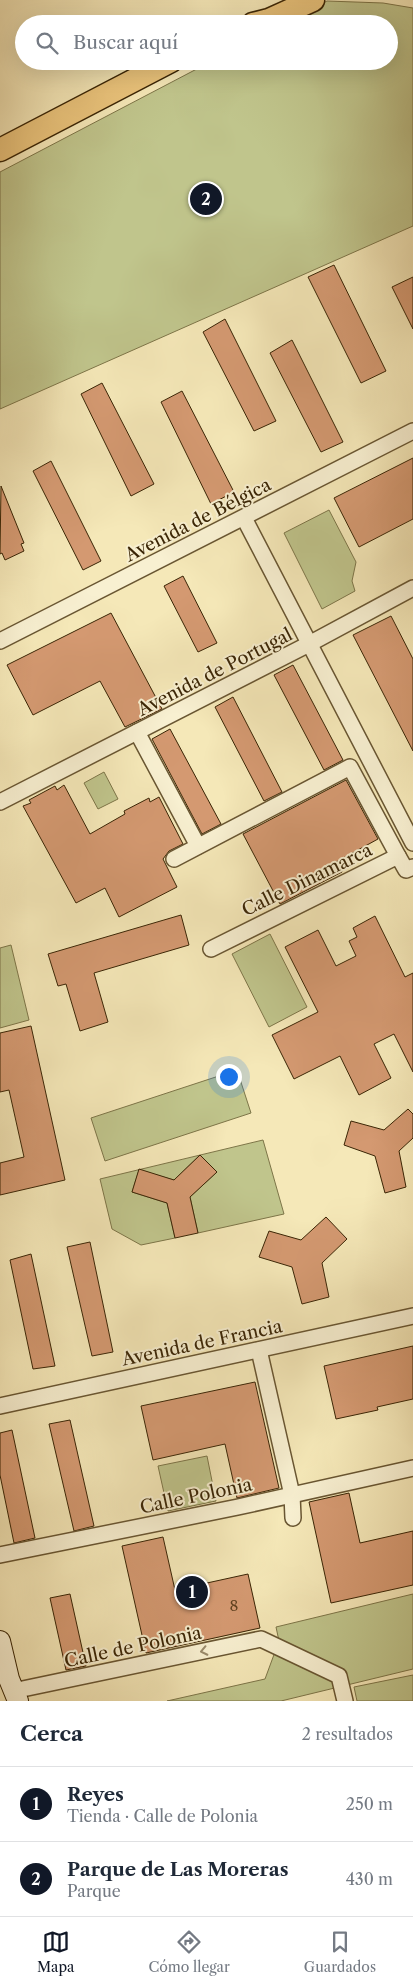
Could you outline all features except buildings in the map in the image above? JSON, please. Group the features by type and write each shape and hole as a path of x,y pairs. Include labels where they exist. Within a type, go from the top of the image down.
{"main road":[{"path":"252,15 262,6 275,0"},
{"path":"280,15 313,0"},
{"path":"2,147 153,70"}],"street":[{"name":"Avenida de Bélgica","path":"0,641 413,431"},
{"name":"Avenida de Portugal","path":"244,518 413,843"},
{"path":"309,644 413,588"},
{"name":"Avenida de Portugal","path":"137,732 309,644"},
{"path":"0,802 137,732 198,846"},
{"path":"174,859 350,767 398,856"},
{"name":"Calle Dinamarca","path":"211,949 398,856 406,870 413,866"},
{"name":"Avenida de Francia","path":"0,1406 413,1316"},
{"path":"259,1350 292,1495 293,1518"},
{"name":"Calle Polonia","path":"0,1556 413,1468"},
{"name":"Calle de Polonia","path":"15,1696 50,1684 257,1640 339,1676 345,1701"},
{"path":"0,1641 15,1696"}],"green space":[{"path":"327,1 383,3 413,8 413,226 0,409 0,172 195,70 398,70 398,15 300,15"},
{"path":"329,510 356,562 352,581 355,591 322,609 284,533"},
{"path":"104,772 118,799 98,809 84,783"},
{"path":"270,934 307,1007 269,1027 232,954"},
{"path":"11,945 29,1020 0,1028 0,948"},
{"path":"237,1070 251,1113 105,1161 91,1118"},
{"path":"263,1140 284,1214 198,1233 190,1197 217,1172 200,1155"},
{"path":"200,1155 174,1180 139,1170 132,1192 167,1203 175,1238 141,1245 112,1229 100,1179"},
{"path":"207,1456 216,1501 168,1511 158,1466"},
{"path":"413,1594 413,1669 281,1701 167,1701 265,1679 279,1641 276,1627"},
{"path":"413,1675 413,1701 357,1701 354,1687"}],"place":[{"name":"Parque de Las Moreras","path":"206,199"},
{"name":"Reyes","path":"192,1592"}]}
